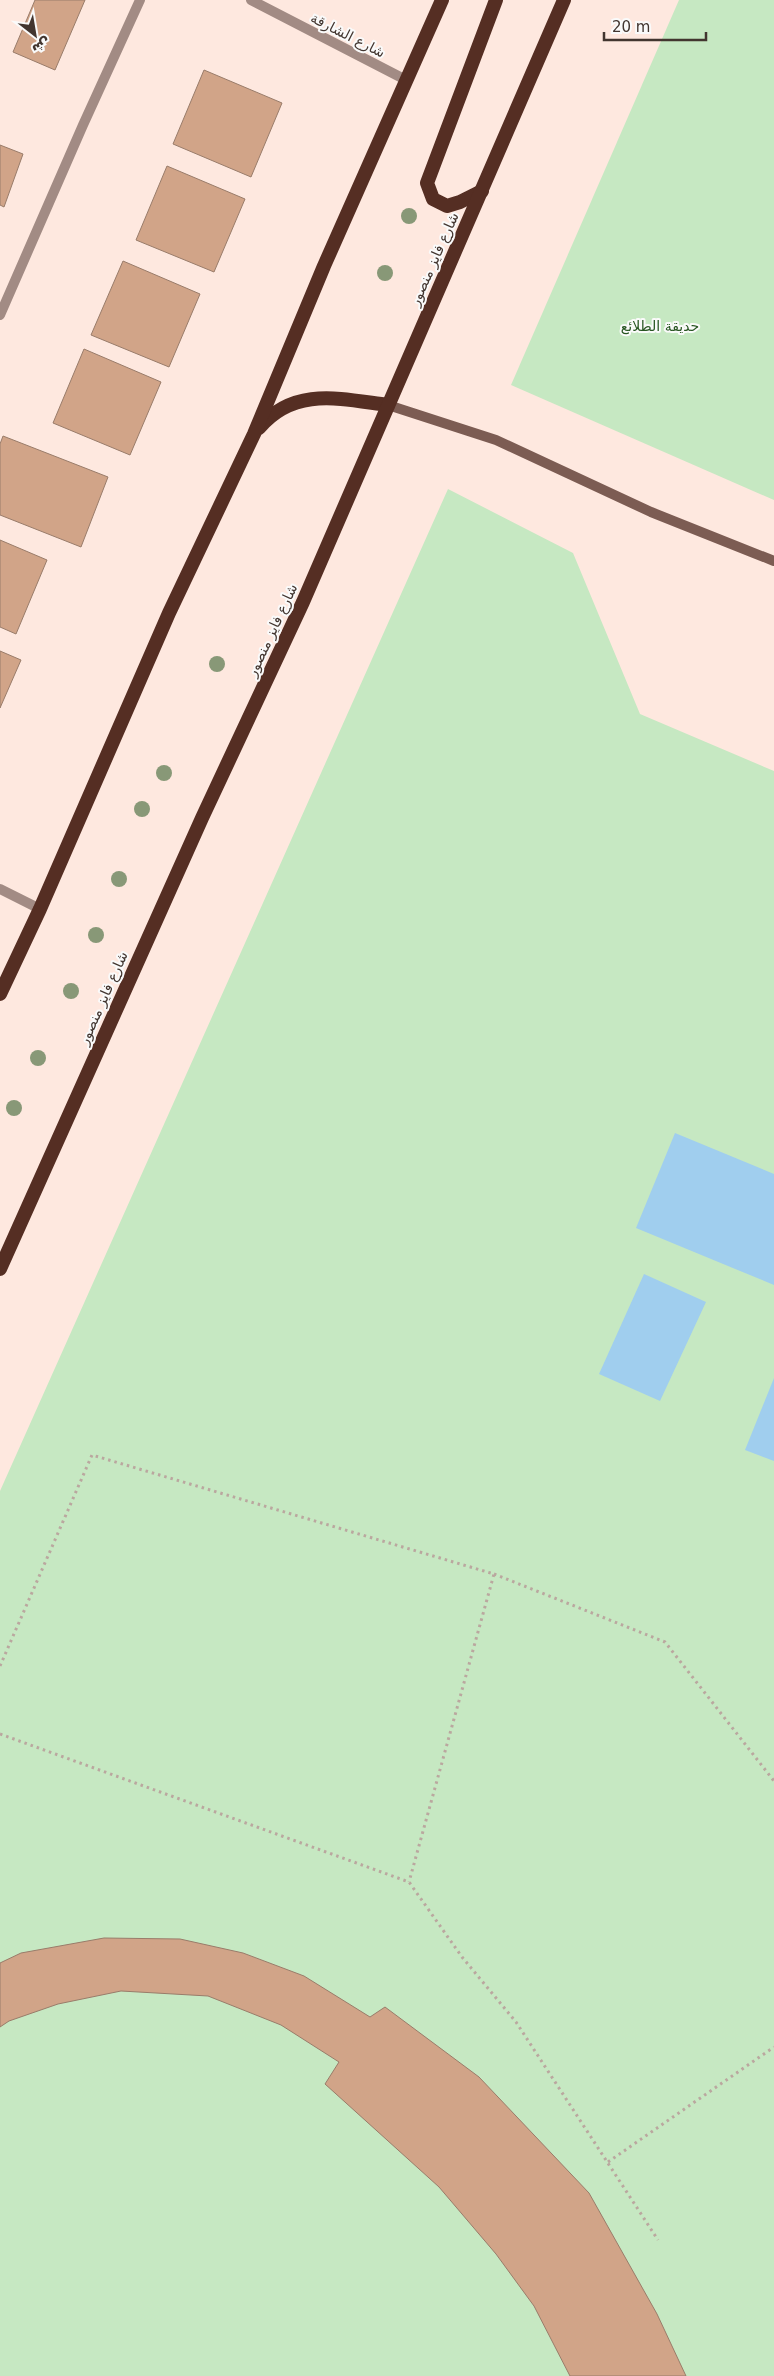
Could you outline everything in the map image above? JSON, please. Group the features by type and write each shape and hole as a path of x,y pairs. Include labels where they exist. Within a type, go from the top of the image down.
{"highway":[{"path":"0,994 40,909 169,613 254,434 324,266 442,0"},
{"path":"482,191 447,206 433,199 427,183 496,0"},
{"name":"شارع فايز منصور","path":"0,1269 202,818 303,602 564,0"},
{"path":"254,434 264,421 278,411 293,403 309,399 326,397 388,405"}],"main road":[{"path":"388,405 496,440 651,512 774,561"}],"street":[{"path":"0,315 140,0"},
{"name":"شارع الشارقة","path":"251,0 406,80"},
{"path":"0,889 40,909"}],"path":[{"path":"0,1666 92,1455 494,1574 665,1642 774,1781"},
{"path":"409,1882 494,1574"},
{"path":"0,1734 409,1882 462,1956 516,2022 658,2240"},
{"path":"608,2162 774,2047"}],"green space":[{"name":"حديقة الطلائع","path":"679,0 774,0 774,500 511,385"},
{"path":"448,489 573,553 640,714 774,771 774,2376 0,2376 0,1491"}],"water":[{"path":"675,1133 774,1174 774,1285 636,1228"},
{"path":"644,1274 706,1302 660,1401 599,1374"},
{"path":"774,1378 774,1461 745,1450"}],"building":[{"path":"35,0 85,0 55,70 13,52"},
{"path":"204,70 282,103 251,177 173,144"},
{"path":"0,145 23,154 4,207 0,205"},
{"path":"167,166 245,199 214,272 136,240"},
{"path":"123,261 200,294 169,367 91,335"},
{"path":"84,349 161,382 130,455 53,423"},
{"path":"3,436 108,477 81,547 0,515 0,444"},
{"path":"0,540 47,560 16,634 0,627"},
{"path":"0,651 21,660 0,708"},
{"path":"104,1938 180,1939 243,1953 304,1976 370,2017 385,2007 479,2077 589,2193 657,2314 686,2376 570,2376 534,2306 496,2254 439,2187 325,2084 339,2062 281,2025 208,1996 121,1991 58,2004 9,2021 0,2027 0,1963 21,1953"}]}
